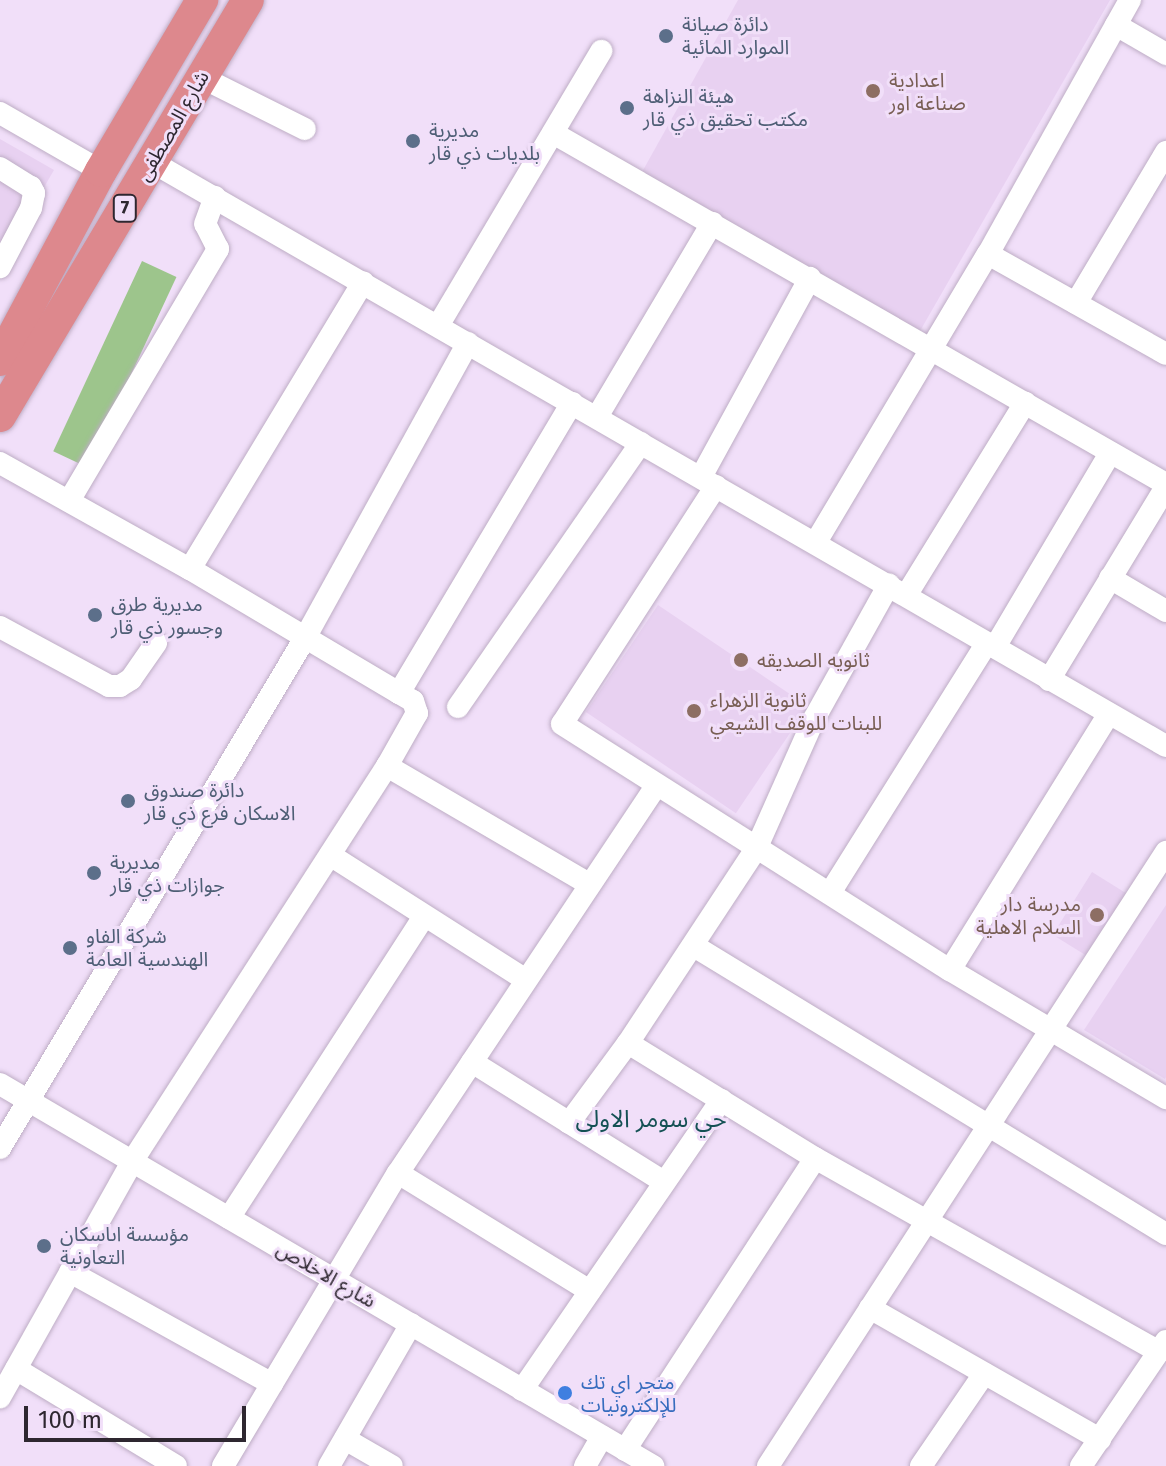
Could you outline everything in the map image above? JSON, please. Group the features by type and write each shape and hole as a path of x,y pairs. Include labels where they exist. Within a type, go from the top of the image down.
{"highway":[{"name":"شارع المصطفى","path":"0,360 101,171 202,0"},
{"name":"شارع المصطفى","path":"0,416 248,0"}],"street":[{"path":"816,542 930,346 988,254 1130,0"},
{"path":"1116,25 1166,54"},
{"path":"438,326 601,51"},
{"path":"201,77 305,129"},
{"path":"0,113 101,171"},
{"path":"553,133 930,346 1166,486 1049,680"},
{"path":"1076,303 1166,152"},
{"path":"152,162 1166,746"},
{"path":"0,168 31,187 34,193 31,208 0,267"},
{"path":"69,501 218,249 205,224 215,197"},
{"path":"597,417 712,223"},
{"path":"988,254 1166,354"},
{"path":"810,278 708,482 562,724 950,970 1165,1096"},
{"path":"190,569 363,282"},
{"path":"0,1148 305,638 468,343"},
{"path":"399,693 572,403"},
{"path":"569,1123 628,1043 757,847 814,719 1025,403"},
{"path":"458,707 641,443"},
{"path":"830,893 991,645 1110,453"},
{"path":"0,463 190,569 413,701 417,713 387,766 132,1162 0,1397"},
{"path":"1110,578 1166,611"},
{"path":"0,627 109,686 120,686 131,679 156,643"},
{"path":"950,970 1109,714"},
{"path":"387,766 589,884"},
{"path":"223,1466 398,1173 656,786"},
{"path":"330,855 526,980"},
{"path":"768,1466 1164,859"},
{"path":"229,1218 424,916"},
{"path":"694,946 1166,1234"},
{"path":"628,1043 815,1158 926,1221 1162,1346 1081,1466"},
{"path":"472,1062 664,1182"},
{"name":"شارع الاخلاص","path":"0,1084 653,1466"},
{"path":"522,1390 721,1100"},
{"path":"625,1450 815,1158"},
{"path":"398,1173 590,1291"},
{"path":"70,1272 272,1384"},
{"path":"870,1308 1100,1439"},
{"path":"329,1466 411,1324"},
{"path":"16,1369 176,1466"},
{"path":"921,1466 984,1374"},
{"path":"585,1466 602,1436"},
{"path":"345,1439 392,1466"}],"shaded area":[{"name":"اعدادية صناعة اور","path":"738,0 1110,0 916,338 637,181"},
{"path":"0,139 54,170 0,263"},
{"path":"658,605 808,706 736,813 586,712"},
{"path":"1092,872 1130,896 1091,959 1053,935"},
{"path":"1166,905 1166,1077 1165,1079 1084,1030"}],"green space":[{"path":"142,261 176,277 88,467 53,451"}],"place":[{"name":"دائرة صيانة الموارد المائية","path":"666,36"},
{"name":"اعدادية صناعة اور","path":"873,91"},
{"name":"هيئة النزاهة مكتب تحقيق ذي قار","path":"627,108"},
{"name":"مديرية بلديات ذي قار","path":"413,141"},
{"name":"مديرية طرق وجسور ذي قار","path":"95,615"},
{"name":"ثانويه الصديقه","path":"741,660"},
{"name":"ثانوية الزهراء للبنات للوقف الشيعي","path":"694,711"},
{"name":"دائرة صندوق الاسكان فرع ذي قار","path":"128,801"},
{"name":"مديرية جوازات ذي قار","path":"94,873"},
{"name":"مدرسة دار السلام الاهلية","path":"1097,915"},
{"name":"شركة الفاو الهندسية العامة","path":"70,948"},
{"name":"مؤسسة اىاسكان التعاونية","path":"44,1246"},
{"name":"متجر اي تك للإلكترونيات","path":"565,1393"}],"district":[{"name":"حي سومر الاولى","path":"651,1120"}]}
